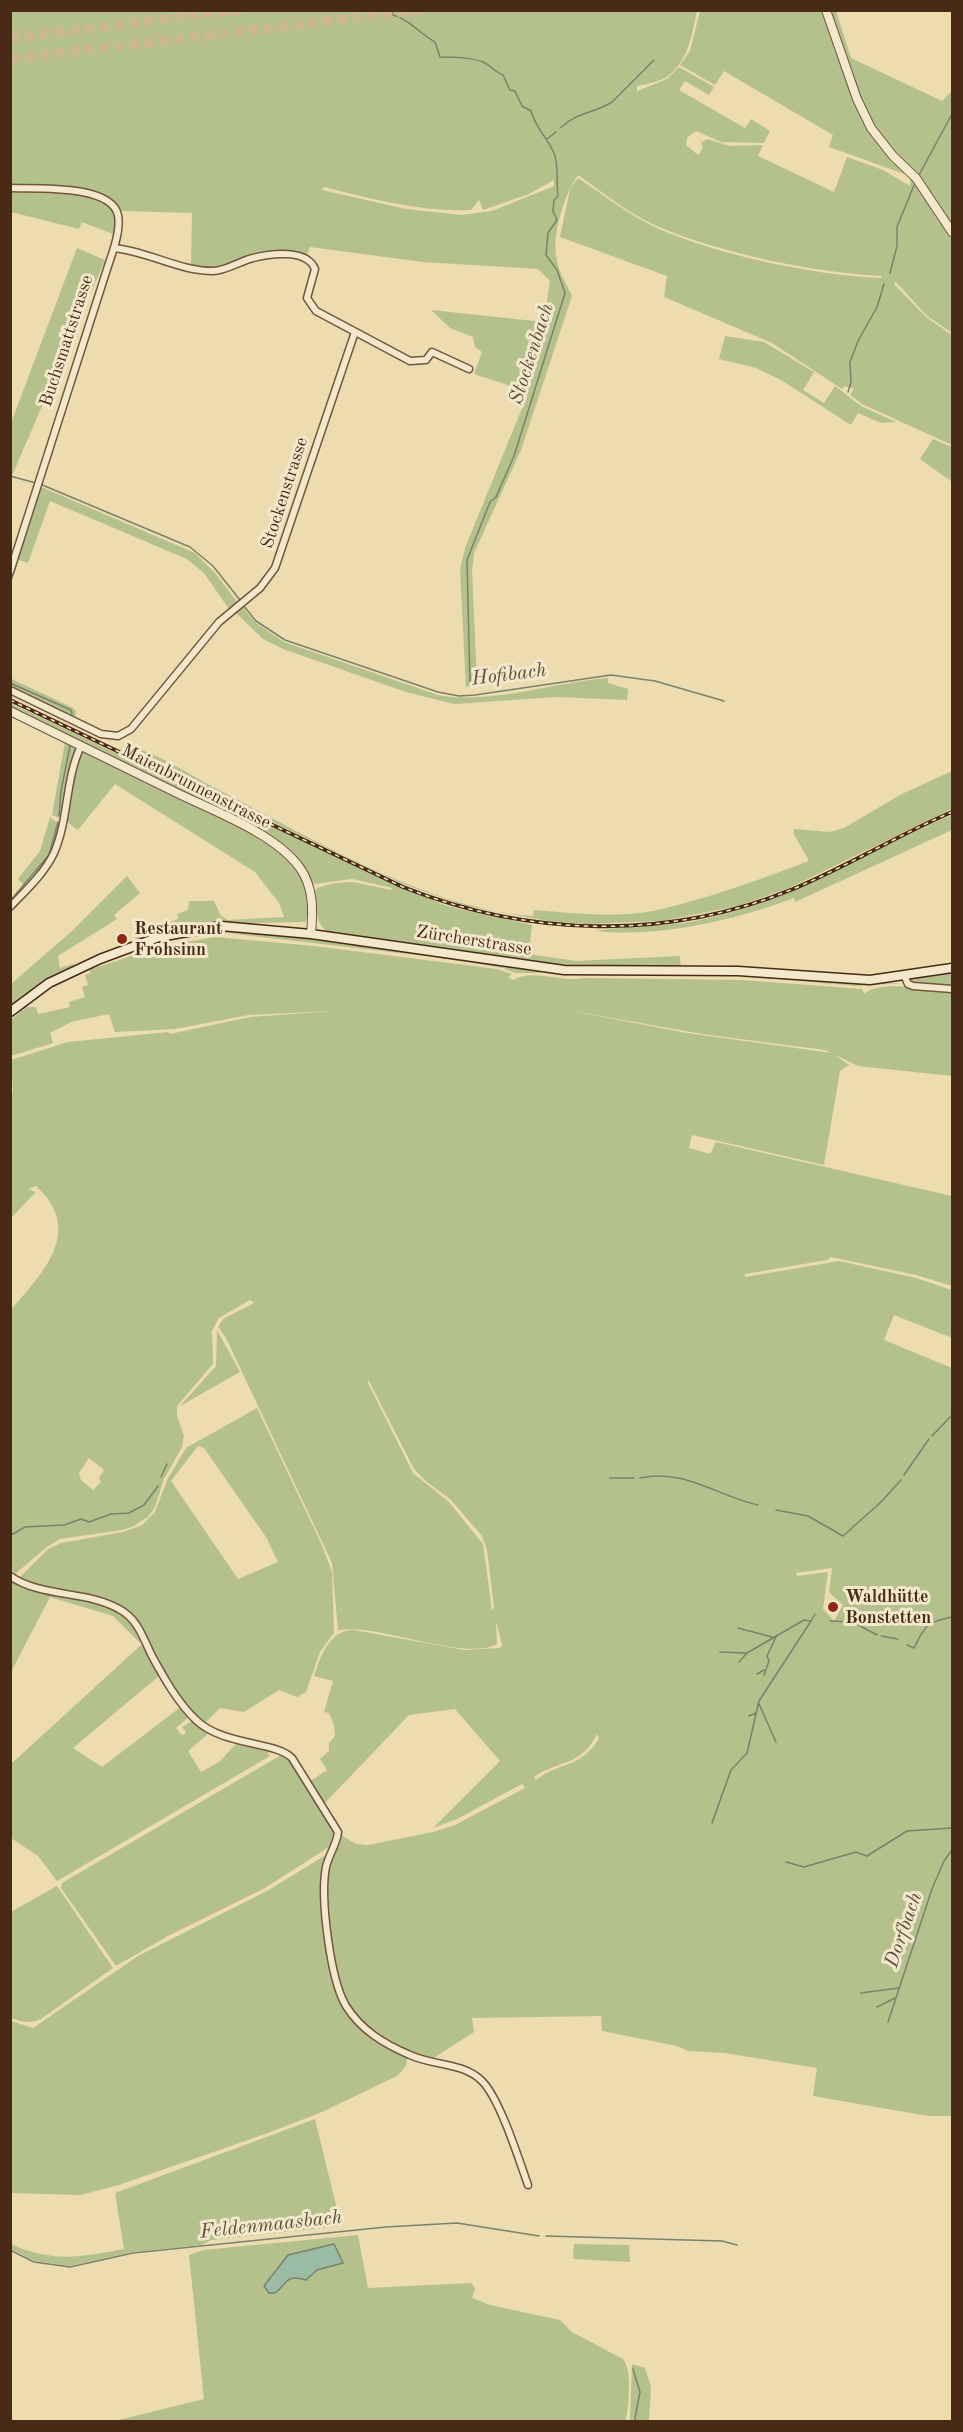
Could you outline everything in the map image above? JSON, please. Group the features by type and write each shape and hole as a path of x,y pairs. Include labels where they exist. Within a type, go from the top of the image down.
{"main road":[{"name":"Zürcherstrasse","path":"10,1012 59,977 159,937 192,930 238,926 311,934 564,970 738,971 850,980 905,977 952,968"}],"street":[{"path":"826,10 853,88 871,128 892,156 916,178 952,232"},
{"name":"Buchsmattstrasse","path":"10,188 94,193 110,201 118,214 114,248 10,572"},
{"path":"114,248 215,271 254,257 297,255 307,257 315,269 308,292 309,305 410,361 426,360 432,352 469,369"},
{"name":"Stockenstrasse","path":"10,690 101,734 121,736 129,732 219,622 260,588 275,568 355,332"},
{"name":"Maienbrunnenstrasse","path":"10,711 233,821 291,858 301,870 310,889 313,908 311,934"},
{"path":"10,907 41,873 55,850 72,770 81,746"},
{"path":"905,977 908,984 913,986 952,989"},
{"path":"10,1576 32,1587 102,1602 122,1610 139,1628 162,1672 200,1724 225,1737 282,1752 292,1758 338,1832 326,1866 324,1903 335,1974 346,2006 365,2029 376,2038 413,2057 456,2067 480,2079 494,2099 528,2185"}],"shaded area":[{"path":"10,11 697,11 688,48 679,65 665,78 637,86 637,91 667,79 679,67 714,87 709,95 685,81 679,90 745,128 751,119 770,131 764,143 721,142 696,131 687,138 686,145 698,155 703,148 701,143 707,139 730,146 763,145 758,156 834,192 847,157 883,170 910,186 910,176 829,147 833,135 724,71 715,85 680,65 690,51 700,11 823,11 846,79 865,119 877,138 910,174 910,169 880,134 858,96 828,11 836,11 851,58 942,101 952,91 952,227 926,185 923,189 952,236 951,332 927,316 896,282 894,284 926,317 952,335 952,445 862,404 850,395 854,389 845,386 842,389 772,343 664,297 667,276 560,237 570,189 557,228 556,251 559,270 572,296 521,450 474,553 472,571 477,682 474,686 466,687 460,571 465,548 527,396 525,391 474,374 482,352 475,347 473,337 450,328 431,310 544,322 550,281 538,269 423,262 310,247 307,255 294,251 251,256 210,268 191,265 192,213 123,211 100,194 88,190 11,187","holes":["578,175 648,222 739,253 828,271 882,276 881,278 826,273 739,256 684,239 648,224 578,178 570,189","554,180 554,186 492,211 462,215 406,209 322,190 324,187 396,204 433,209 471,210 479,200 483,210 529,194"]},
{"path":"11,190 95,195 113,207 114,238 105,269 113,234 82,222 79,229 11,212"},
{"path":"77,248 105,260 11,478 11,423"},
{"path":"725,336 764,342 814,372 803,390 824,403 835,386 861,406 896,422 881,423 858,413 851,425 781,380 756,368 719,359"},
{"path":"933,439 952,447 952,482 920,459"},
{"path":"39,486 195,553 215,573 238,603 229,609 204,573 187,559 50,501 28,563 16,559"},
{"path":"241,605 256,623 284,642 438,695 479,697 500,695 608,678 608,683 628,689 627,700 556,697 454,704 406,692 283,649 263,639 233,610"},
{"path":"10,678 73,708 76,711 75,719 11,688"},
{"path":"10,703 404,889 447,906 532,925 529,952 535,955 576,961 680,956 681,967 560,967 327,931 318,919 315,892 317,888 335,883 353,882 391,890 392,888 352,879 314,884 297,858 230,814 11,707"},
{"path":"65,742 75,748 76,753 59,818 52,815"},
{"path":"126,745 161,758 370,868 411,886 492,911 466,906 403,884 264,818"},
{"path":"82,752 106,760 220,815 269,844 288,861 302,880 308,900 308,914 305,922 201,924 137,941 134,935 178,919 177,914 188,910 189,901 214,901 221,916 228,920 284,917 279,903 255,872 115,784 78,830 66,821 74,771"},
{"path":"952,771 952,809 789,888 738,906 662,921 586,924 548,921 494,911 533,916 534,910 631,914 699,899 809,861 794,834 794,829 830,832 844,828 900,795"},
{"path":"952,815 952,830 795,902 794,898 722,920 671,929 645,932 597,931 691,922 760,903 825,876"},
{"path":"50,817 59,824 48,856 29,883 13,899 24,885 18,879 40,851"},
{"path":"127,876 140,893 114,915 117,919 58,956 60,968 73,964 74,966 42,982 11,1007 11,984 72,931"},
{"path":"214,930 245,931 443,955 543,973 515,973 503,968 434,957 227,933 177,939 102,962 146,944"},
{"path":"215,937 314,946 497,969 512,974 508,977 513,980 538,975 566,979 743,980 862,989 864,994 881,987 893,986 952,991 952,1076 858,1066 834,1054 849,1065 840,1071 824,1165 692,1135 689,1148 710,1154 716,1142 952,1196 952,1286 916,1275 831,1257 827,1260 745,1274 745,1277 839,1261 916,1278 952,1290 952,1338 894,1315 884,1340 952,1368 952,2116 928,2116 813,2096 817,2068 725,2053 688,2051 677,2046 602,2031 601,2016 472,2018 474,2032 432,2059 408,2051 406,2066 397,2076 322,2112 268,2133 119,2185 80,2195 11,2193 11,2021 33,2028 138,1956 267,1891 334,1850 341,1835 356,1844 368,1845 433,1832 455,1825 525,1788 522,1784 457,1819 433,1828 500,1761 455,1709 409,1715 324,1804 309,1782 327,1770 320,1759 329,1751 329,1743 335,1736 334,1725 329,1713 324,1712 333,1681 314,1676 327,1646 338,1634 354,1630 464,1650 500,1648 502,1645 496,1621 497,1644 483,1648 443,1646 355,1629 338,1630 332,1563 226,1338 218,1327 223,1319 254,1303 250,1300 219,1318 212,1331 213,1364 177,1406 177,1416 184,1436 182,1447 164,1479 155,1507 148,1517 122,1530 60,1539 15,1574 11,1569 11,1310 46,1266 54,1251 58,1235 57,1219 50,1203 36,1186 28,1189 36,1192 11,1218 10,1094 13,1092 11,1060 68,1042 168,1032 170,1034 250,1017 331,1011 249,1015 175,1029 115,1032 109,1014 71,1022 50,1033 53,1043 11,1056 11,1020 26,1007 36,1007 38,1014 70,1007 69,1002 85,997 82,987 88,985 85,975 91,973 89,970 158,947","holes":["556,1008 702,1034 825,1050 831,1053 687,1033","367,1381 414,1469 450,1499 482,1536 487,1550 494,1607 492,1611 483,1544 449,1502 413,1473","89,1458 104,1470 99,1478 101,1482 93,1490 81,1480 79,1473","832,1568 829,1592 843,1605 834,1621 823,1609 828,1572 797,1576 796,1573","597,1734 599,1739 584,1756 536,1780 534,1777 577,1757 591,1745"]},
{"path":"952,972 952,986 911,982 913,979"},
{"path":"573,973 722,974 902,983 857,986 743,976"},
{"path":"217,1330 240,1372 180,1406 216,1366"},
{"path":"257,1408 321,1543 332,1572 334,1633 320,1652 306,1692 297,1697 279,1690 244,1712 220,1708 204,1724 174,1689 123,1608 25,1582 19,1578 48,1549 61,1543 123,1532 142,1525 155,1512 167,1480 186,1448","holes":["198,1446 204,1448 266,1537 278,1562 238,1579 171,1481"]},
{"path":"12,1581 45,1592 106,1606 122,1614 135,1625 141,1641 139,1642 113,1616 50,1597 12,1670"},
{"path":"141,1645 146,1649 160,1675 73,1748 102,1767 182,1706 189,1717 176,1728 182,1735 186,1733 182,1727 192,1721 209,1733 188,1751 201,1772 219,1762 237,1743 267,1751 270,1756 57,1881 38,1856 11,1838 11,1764"},
{"path":"283,1754 290,1760 336,1832 332,1845 265,1888 168,1936 116,1966 61,1888 62,1883"},
{"path":"57,1886 113,1968 41,2019 30,2022 19,2021 11,2018 11,1912"},
{"path":"315,2119 341,2226 211,2240 202,2245 133,2252 69,2266 35,2261 11,2249 11,2244 40,2254 67,2257 124,2249 115,2193"},
{"path":"358,2235 368,2288 471,2283 475,2288 472,2298 490,2305 560,2320 572,2332 623,2359 629,2380 626,2421 110,2422 204,2399 189,2255 203,2250"},
{"path":"334,2244 343,2263 317,2270 306,2280 290,2279 275,2293 269,2293 264,2286 288,2255"},
{"path":"574,2244 629,2245 630,2262 573,2259"},
{"path":"632,2364 645,2368 651,2387 649,2421 630,2421"}],"waterway":[{"name":"Stockenbach","path":"392,10 393,15 435,42 440,57 478,60 503,75 510,90 515,91 522,106 531,111 554,153 556,163 558,196 554,200 553,211 557,220 548,233 546,255 557,270 565,293 514,456 496,497 490,502 467,560 470,684"},
{"path":"401,16 407,10"},
{"path":"560,128 574,118 612,102 654,60"},
{"path":"919,175 952,114"},
{"path":"547,139 556,132"},
{"path":"890,273 897,246 897,227 914,185"},
{"path":"848,392 851,382 850,362 858,341 877,307 884,284"},
{"name":"Hofibach","path":"10,476 36,483"},
{"name":"Hofibach","path":"40,484 190,547 213,566 240,600"},
{"path":"11,581 28,527"},
{"name":"Hofibach","path":"243,605 256,621 285,640 438,692 459,696 475,695 611,675 655,681 724,701"},
{"path":"10,683 71,710 72,714"},
{"path":"59,816 61,791 70,746"},
{"path":"10,901 49,855 58,822"},
{"path":"932,1436 952,1415"},
{"path":"904,1475 929,1439"},
{"path":"161,1477 167,1464"},
{"path":"640,1478 656,1476 686,1480 758,1505"},
{"path":"610,1478 634,1478"},
{"path":"776,1510 808,1516 843,1536 881,1502 901,1480"},
{"path":"10,1532 13,1534 25,1527 64,1525 81,1519 89,1522 111,1514 129,1513 144,1505 158,1486"},
{"path":"739,1662 747,1653 804,1620 811,1621 815,1614"},
{"path":"907,1645 914,1648 924,1629 932,1623 952,1617"},
{"path":"712,1823 731,1770 747,1753 759,1701 811,1621"},
{"path":"830,1621 853,1622 877,1635"},
{"path":"738,1628 772,1637"},
{"path":"881,1636 898,1639"},
{"path":"764,1675 769,1661 767,1656 776,1637"},
{"path":"720,1652 746,1653"},
{"path":"757,1674 764,1670"},
{"path":"759,1704 776,1742"},
{"path":"749,1716 756,1713"},
{"path":"786,1862 804,1867 856,1852 867,1856 907,1831 952,1828"},
{"name":"Dorfbach","path":"888,2022 932,1889 944,1861 952,1850"},
{"path":"861,1993 899,1988"},
{"path":"877,2007 895,1998"},
{"name":"Feldenmaasbach","path":"10,2250 34,2262 70,2267 133,2253 386,2227 457,2223 539,2236"},
{"name":"Feldenmaasbach","path":"546,2236 722,2241 737,2245"},
{"path":"633,2369 640,2392 636,2422"}],"tunnel":[{"path":"10,38 240,10"},
{"path":"10,59 420,10"}],"railway":[{"path":"10,700 403,887 451,904 499,916 549,923 598,926 647,924 697,918 745,906 813,880 952,812"}],"place":[{"name":"Restaurant Frohsinn","path":"122,939"},
{"name":"Waldhütte Bonstetten","path":"833,1607"}]}
